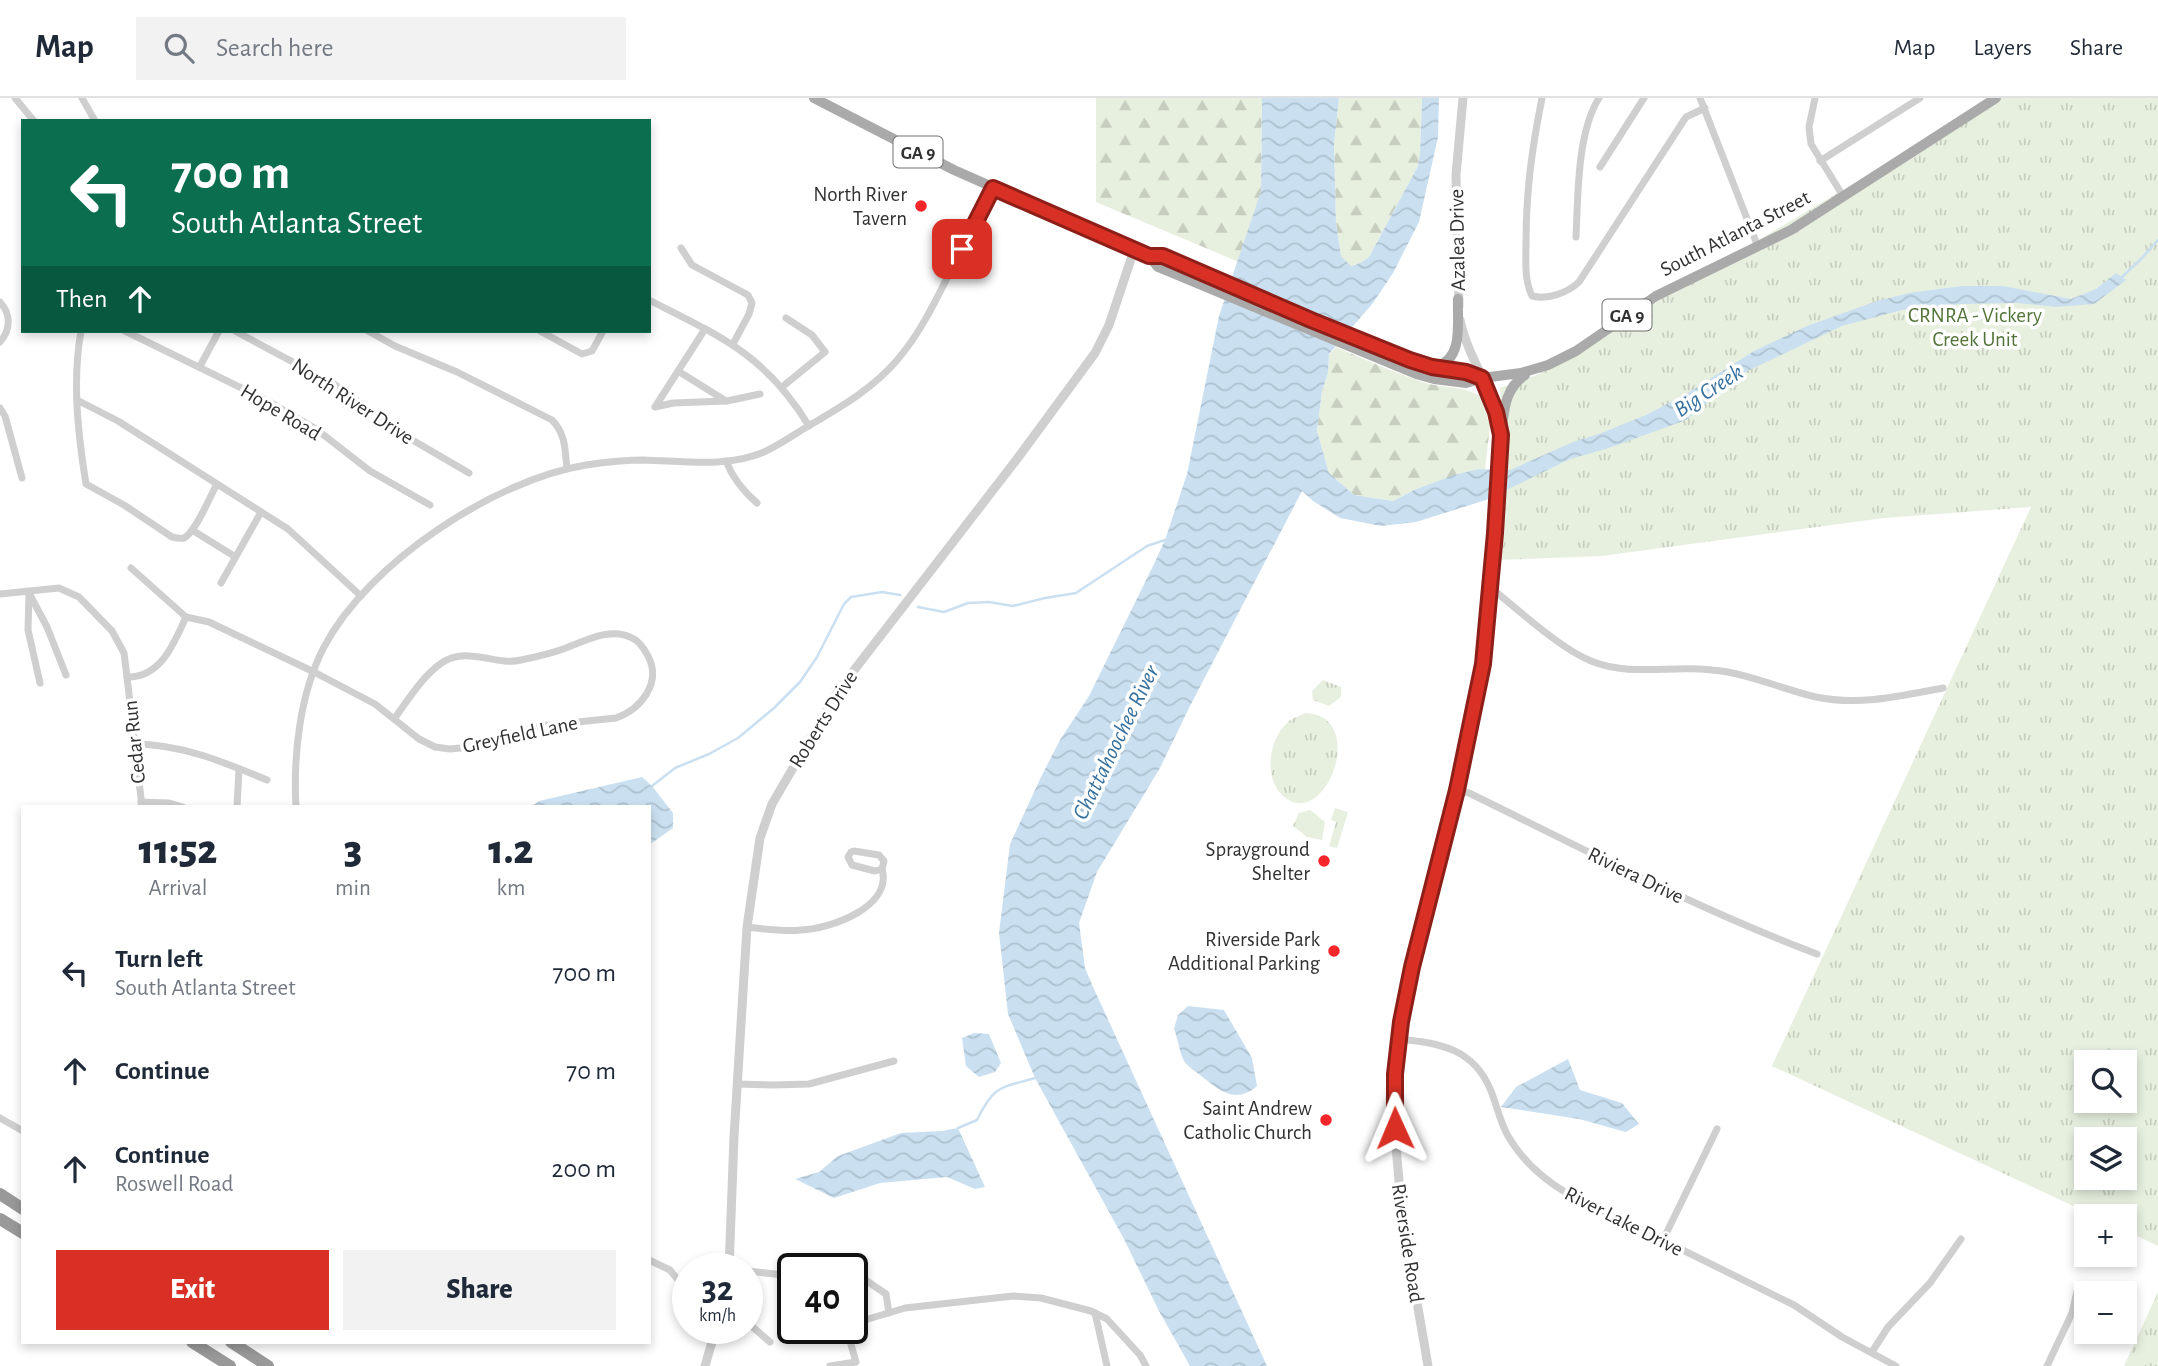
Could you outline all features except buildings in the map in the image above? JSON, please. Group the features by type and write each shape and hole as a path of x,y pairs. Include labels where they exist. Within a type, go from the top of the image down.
{"highway":[{"path":"0,1194 21,1208"},
{"path":"0,1219 21,1232"},
{"path":"195,1344 230,1366"},
{"path":"234,1344 268,1366"}],"main road":[{"name":"GA 9","path":"814,98 993,188 1149,256 1158,267 1210,283"},
{"name":"South Atlanta Street","path":"1210,283 1400,368 1426,377 1466,383 1534,370 1576,351 1656,296 1791,230 1996,98"},
{"name":"South Atlanta Street","path":"1210,283 1410,360 1482,378"},
{"path":"1432,367 1447,363 1454,353 1458,299"},
{"path":"1501,435 1510,389 1534,370"}],"street":[{"path":"15,98 32,119"},
{"path":"82,98 94,119"},
{"name":"Azalea Drive","path":"1463,98 1456,175 1458,299 1464,334 1482,378"},
{"path":"1542,98 1530,154 1526,216 1528,287 1532,296 1544,298 1566,292 1579,282 1686,117 1705,108"},
{"path":"1576,237 1584,140 1588,119 1600,98"},
{"path":"1601,167 1644,98"},
{"path":"1700,98 1758,247"},
{"path":"1815,98 1809,135 1814,151 1843,196"},
{"path":"1820,161 1920,98"},
{"path":"296,805 298,752 314,672 335,627 361,596 402,557 449,523 488,500 521,485 567,470 613,461 726,461 746,458 767,451 809,426 865,391 900,357 934,305 993,188"},
{"path":"681,247 692,265 748,295 752,303 749,314 733,344"},
{"name":"Roberts Drive","path":"730,1253 747,927 765,820 819,720 838,691 1017,460 1095,353 1109,325 1134,250"},
{"path":"651,301 733,344 757,362 782,387 809,426"},
{"path":"0,302 7,312 9,323 6,335 0,342"},
{"path":"782,387 825,352 812,335 786,318"},
{"path":"705,329 655,407 673,403 727,401 760,394"},
{"path":"81,333 77,352 77,400 86,484 172,537 183,538 192,530 217,484"},
{"name":"Hope Road","path":"129,333 268,401 316,429 370,471 430,505"},
{"path":"200,366 218,333"},
{"name":"North River Drive","path":"239,333 334,384 409,438 469,473"},
{"path":"372,333 552,420 560,428 564,438 567,470"},
{"path":"544,333 582,354 592,351 600,333"},
{"path":"678,371 727,401"},
{"name":"Riverside Road","path":"1428,1366 1407,1247 1396,1163 1394,1092 1398,1039 1412,967 1457,790 1483,664 1501,435 1496,412 1482,378"},
{"path":"77,400 118,421 288,529 361,596"},
{"path":"0,408 5,416 22,478"},
{"path":"726,461 732,476 757,503"},
{"path":"221,583 261,512"},
{"path":"192,530 234,556"},
{"path":"127,677 151,670 163,661 186,617 131,568"},
{"name":"Cedar Run","path":"0,594 59,587 79,597 112,631 124,653 141,804"},
{"path":"1491,588 1569,649 1590,661 1614,668 1715,670 1814,696 1847,701 1866,701 1943,688"},
{"path":"29,592 47,627 66,675"},
{"path":"29,592 28,630 40,683"},
{"name":"Greyfield Lane","path":"186,617 209,622 314,672 375,704 419,739 435,747 450,749 471,747 554,723 616,718 635,708 643,700 653,673 640,643 620,634 588,639 518,661 463,655 443,662 428,676 394,719"},
{"path":"134,744 160,744 202,755 267,780"},
{"path":"237,805 239,769"},
{"name":"Riviera Drive","path":"1457,790 1469,793 1706,909 1817,954"},
{"path":"141,804 176,805"},
{"path":"747,927 802,930 842,921 874,899 883,878 884,861 879,855 850,852 848,857 852,865 875,871 882,869"},
{"name":"River Lake Drive","path":"1398,1039 1439,1044 1465,1057 1484,1078 1508,1136 1520,1154 1535,1171 1565,1192 1794,1305 1842,1337 1896,1366"},
{"path":"737,1084 773,1086 823,1082 894,1061"},
{"path":"0,1118 21,1130"},
{"path":"1663,1240 1717,1129"},
{"path":"1872,1352 1888,1327 1930,1283 1961,1239"},
{"path":"651,1261 672,1272"},
{"path":"868,1282 886,1294 889,1313"},
{"path":"868,1319 905,1308 1013,1296 1041,1298 1095,1313 1113,1324 1146,1366"},
{"path":"2047,1366 2074,1304"},
{"path":"1095,1313 1107,1366"},
{"path":"763,1336 770,1342"},
{"path":"705,1366 711,1344"},
{"path":"830,1366 856,1362 851,1344"}],"green space":[{"path":"1096,98 1262,98 1261,191 1239,262 1096,202"},
{"path":"1339,98 1422,98 1418,166 1369,257 1350,266 1341,256 1336,223 1334,145"},
{"name":"CRNRA - Vickery Creek Unit","path":"1997,98 2158,98 2158,1246 2137,1236 2137,1204 2074,1204 2074,1206 1772,1066 2031,507 1884,518 1602,556 1497,560 1506,444 1500,388 1539,374 1606,331"},
{"path":"1336,347 1422,382 1467,390 1480,396 1490,426 1485,470 1479,469 1414,490 1393,501 1354,495 1329,473 1317,431 1329,355"},
{"path":"1323,680 1341,687 1341,697 1329,706 1313,700 1312,691"},
{"path":"1305,713 1324,719 1335,732 1338,750 1326,787 1313,799 1299,803 1283,796 1277,789 1271,760 1272,749 1281,730 1291,720"},
{"path":"1335,808 1348,812 1337,848 1329,846 1336,822 1331,820"},
{"path":"1310,810 1325,822 1322,840 1307,837 1293,826 1299,813"},
{"path":"2158,1292 2158,1366 2124,1366 2134,1344 2137,1344 2137,1338"}],"water":[{"name":"Chattahoochee River","path":"1262,98 1339,98 1334,145 1336,223 1341,256 1351,266 1369,257 1418,166 1422,98 1439,98 1438,137 1419,222 1393,273 1373,303 1329,354 1317,431 1329,473 1354,495 1393,501 1454,475 1479,469 1510,470 1573,442 1646,415 1686,394 1754,351 1807,326 1877,301 1909,293 1962,286 2003,286 2071,299 2096,289 2116,273 2126,280 2094,304 2056,307 2018,303 1961,304 1902,310 1842,326 1741,374 1686,420 1570,459 1486,500 1416,522 1381,526 1340,518 1302,491 1160,768 1097,872 1079,923 1085,968 1267,1366 1190,1366 1035,1078 1008,1014 999,933 1010,844 1060,740 1089,696 1154,564 1187,474 1219,316 1261,191"},
{"path":"642,777 673,813 673,828 651,844 651,805 534,805 539,801"},
{"path":"1188,1006 1224,1010 1252,1058 1257,1086 1241,1094 1227,1093 1185,1063 1174,1029 1178,1015"},
{"path":"974,1033 989,1034 1001,1063 995,1072 979,1077 966,1066 962,1038"},
{"path":"1568,1059 1580,1090 1622,1103 1639,1124 1626,1132 1579,1119 1501,1107 1516,1087"},
{"path":"958,1128 985,1187 975,1189 947,1177 880,1183 834,1198 795,1179 819,1172 838,1156 901,1133"}],"waterway":[{"name":"Big Creek","path":"2121,278 2158,240"},
{"path":"918,607 944,612 968,603 989,602 1013,606 1076,593 1147,546 1165,540"},
{"path":"652,786 675,768 738,738 774,708 800,682 817,657 844,604 851,597 882,592 900,595"},
{"path":"958,1128 977,1120 988,1100 999,1090 1035,1078"}],"place":[{"name":"North River Tavern","path":"921,206"},
{"name":"Sprayground Shelter","path":"1324,861"},
{"name":"Riverside Park Additional Parking","path":"1334,951"},
{"name":"Saint Andrew Catholic Church","path":"1326,1120"}],"route":[{"path":"962,249 993,188 1149,256 1163,256 1410,360 1482,378 1496,412 1501,435 1487,637 1460,780 1412,967 1401,1022 1395,1074 1395,1128"}]}
